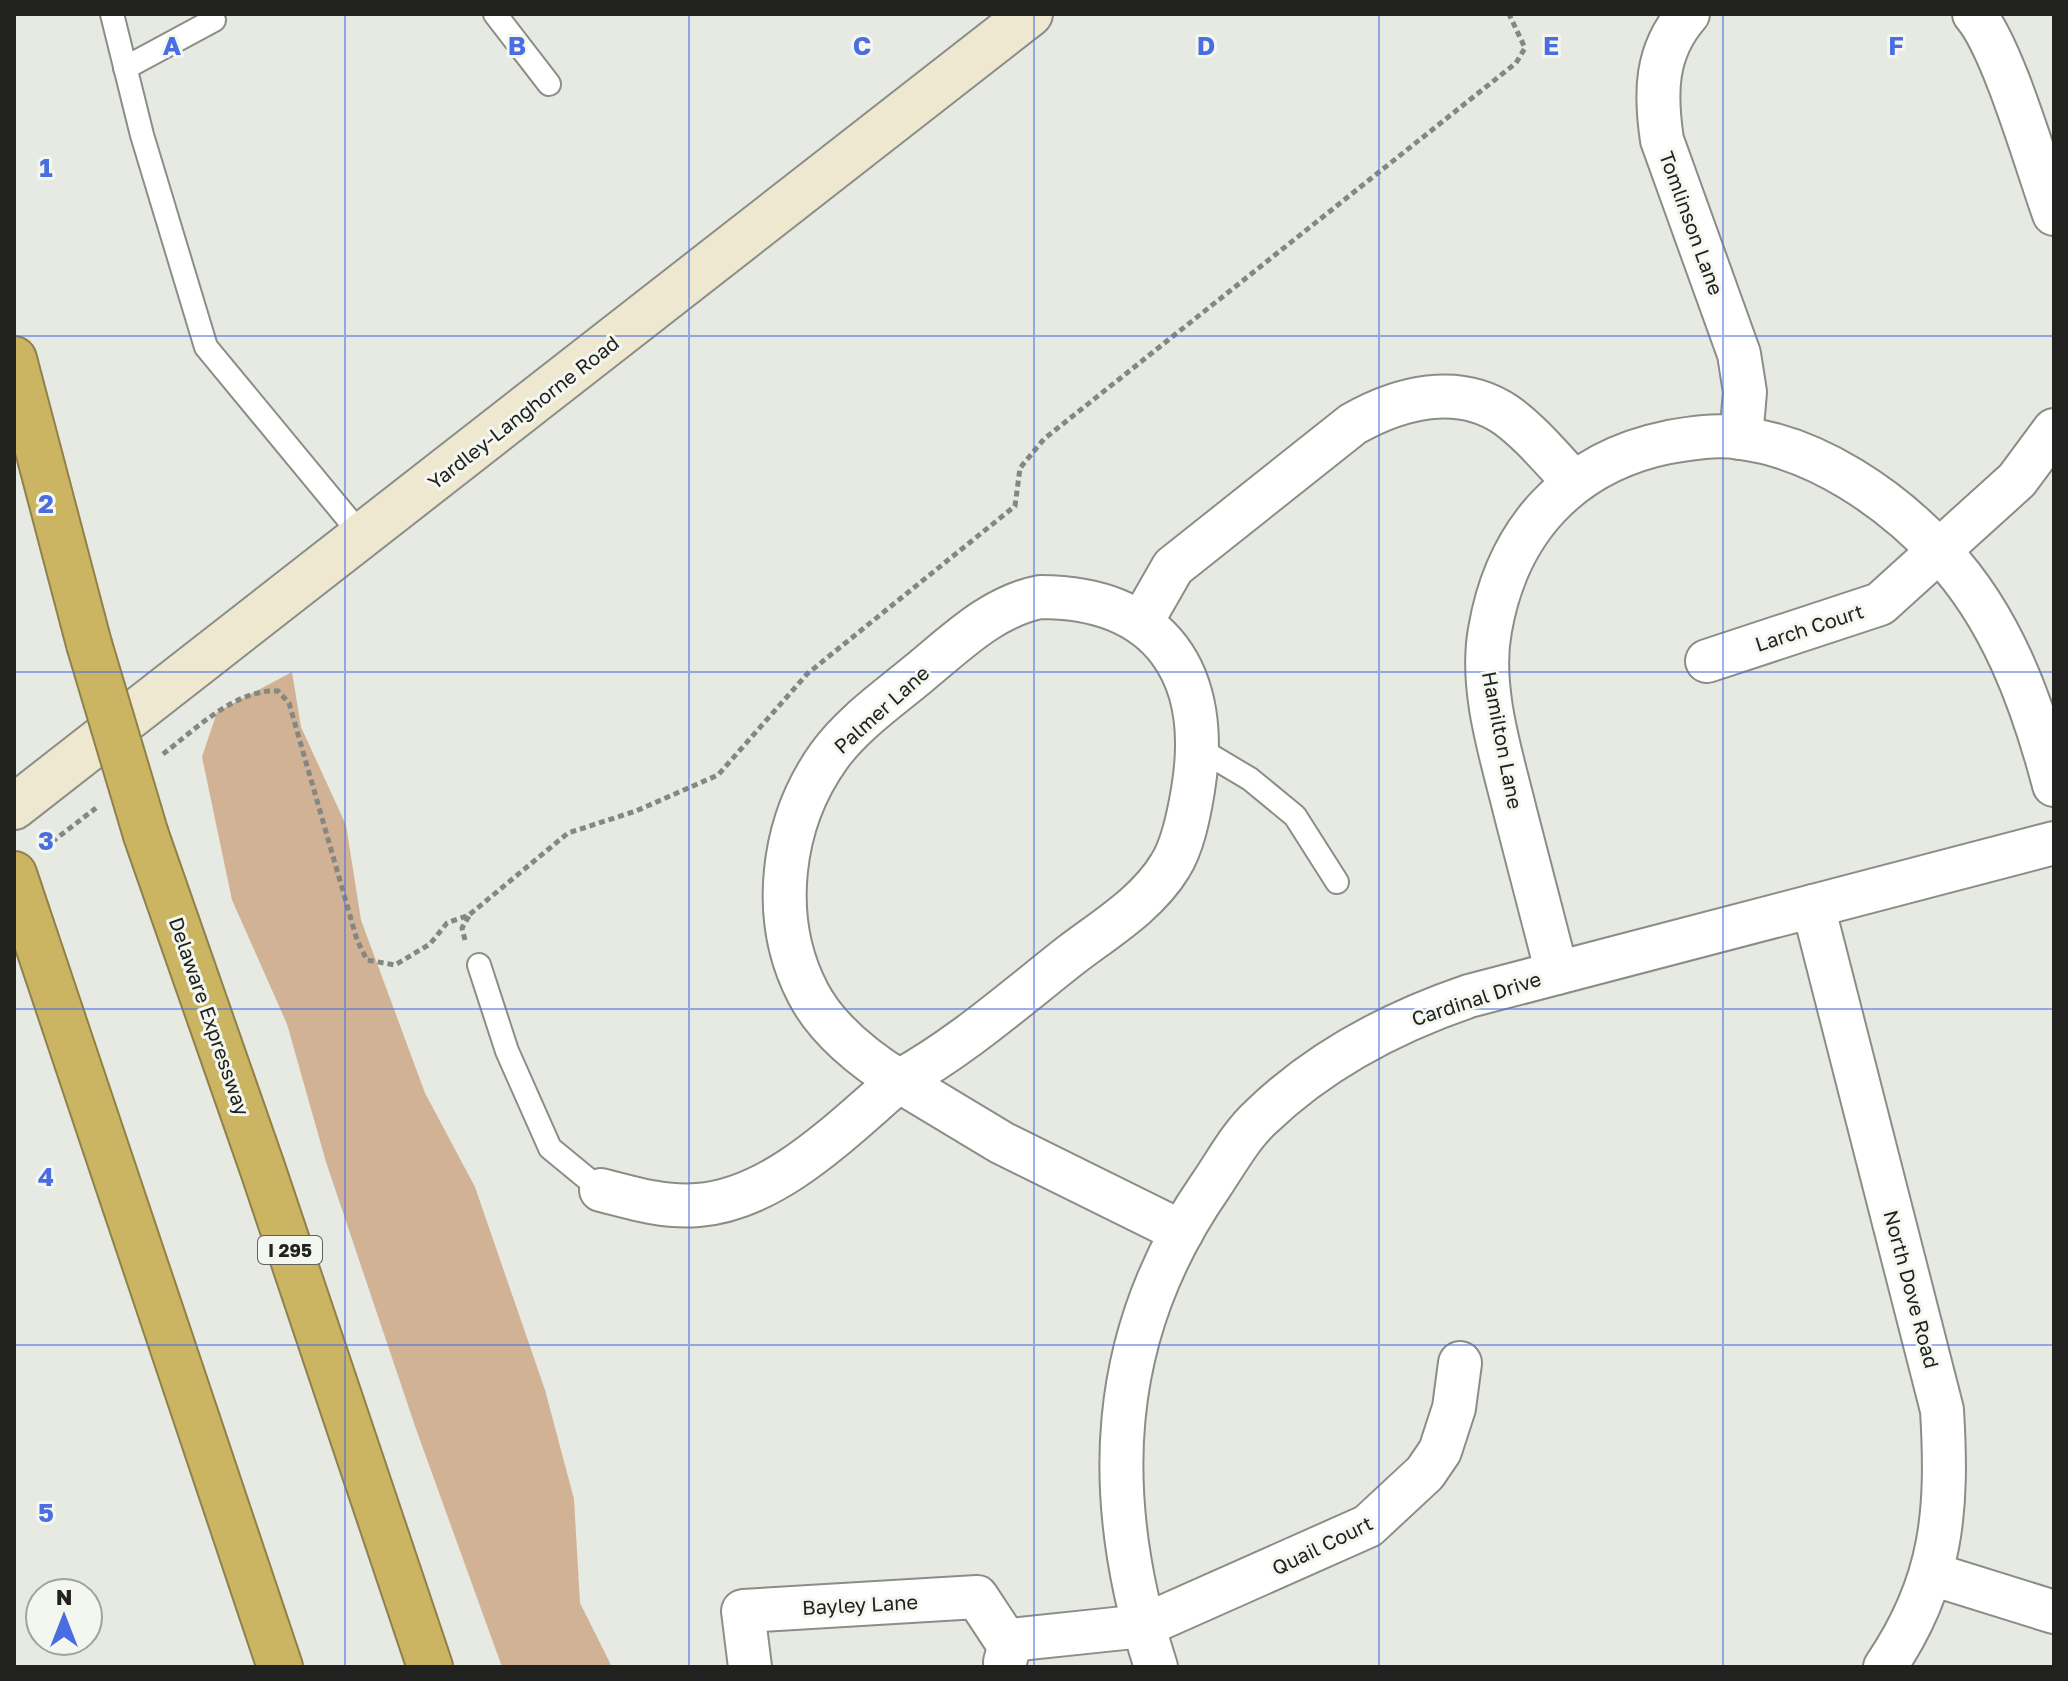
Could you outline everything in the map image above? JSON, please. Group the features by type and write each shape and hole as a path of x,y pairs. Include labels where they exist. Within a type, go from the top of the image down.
{"highway":[{"name":"Delaware Expressway","path":"14,359 89,644 146,835 262,1167 430,1667"},
{"path":"26,864 34,941 280,1667"}],"main road":[{"name":"Yardley-Langhorne Road","path":"14,807 1030,14"}],"street":[{"name":"Tomlinson Lane","path":"1688,14 1674,29 1662,55 1657,107 1662,140 1739,354 1745,392 1741,438"},
{"path":"1974,14 1982,23 2005,77 2054,214"},
{"path":"1141,623 1173,567 1353,424 1383,407 1417,397 1455,397 1503,413 1573,481"},
{"path":"1941,552 2017,480 2054,430"},
{"name":"Hamilton Lane","path":"1557,973 1504,767 1490,694 1487,653 1503,582 1520,548 1549,504 1573,481 1617,456 1699,437 1741,438 1778,447 1845,475 1884,500 1941,552 1982,602 2006,647 2054,785"},
{"name":"Larch Court","path":"1707,661 1880,604 1941,552"},
{"name":"Palmer Lane","path":"899,1081 952,1048 1138,903 1171,865 1192,797 1198,748 1194,708 1181,670 1163,640 1141,623 1111,608 1067,597 1040,597 1006,607 982,621 871,713 830,754 809,787 793,828 785,876 786,913 795,960 808,993 831,1025 871,1063 899,1081 1002,1143 1182,1232"},
{"name":"Cardinal Drive","path":"1156,1667 1143,1626 1123,1525 1120,1464 1125,1401 1136,1345 1148,1306 1182,1232 1200,1200 1259,1118 1343,1054 1424,1011 1557,973 2054,843"},
{"name":"North Dove Road","path":"1813,906 1942,1410 1945,1464 1942,1523 1932,1574 1911,1628 1885,1667"},
{"path":"601,1190 643,1201 697,1205 728,1199 775,1178 821,1147 899,1081"},
{"name":"Quail Court","path":"1143,1626 1368,1526 1389,1510 1425,1473 1440,1451 1454,1408 1460,1363"},
{"path":"1932,1574 2054,1612"},
{"name":"Bayley Lane","path":"750,1667 743,1611 977,1597 1006,1641 1007,1654 1143,1626"}],"lane":[{"path":"112,14 192,308 206,347 363,537"},
{"path":"495,14 549,84"},
{"path":"125,68 217,16"},
{"path":"1198,748 1250,779 1295,816 1337,882"},
{"path":"479,965 507,1051 550,1148 601,1190"}],"path":[{"path":"157,760 204,722 256,690 278,691 289,703 357,940 367,960 395,965 430,944 447,923 469,915 568,833 636,811 718,775 807,674 1015,506 1020,468 1027,455 1044,439 1516,63 1525,48 1509,14"},
{"path":"26,864 97,806"}],"shaded area":[{"path":"292,672 301,727 346,825 361,920 425,1093 475,1187 545,1390 574,1499 580,1603 612,1667 502,1667 416,1429 326,1162 287,1024 232,900 202,757 217,712"}]}
